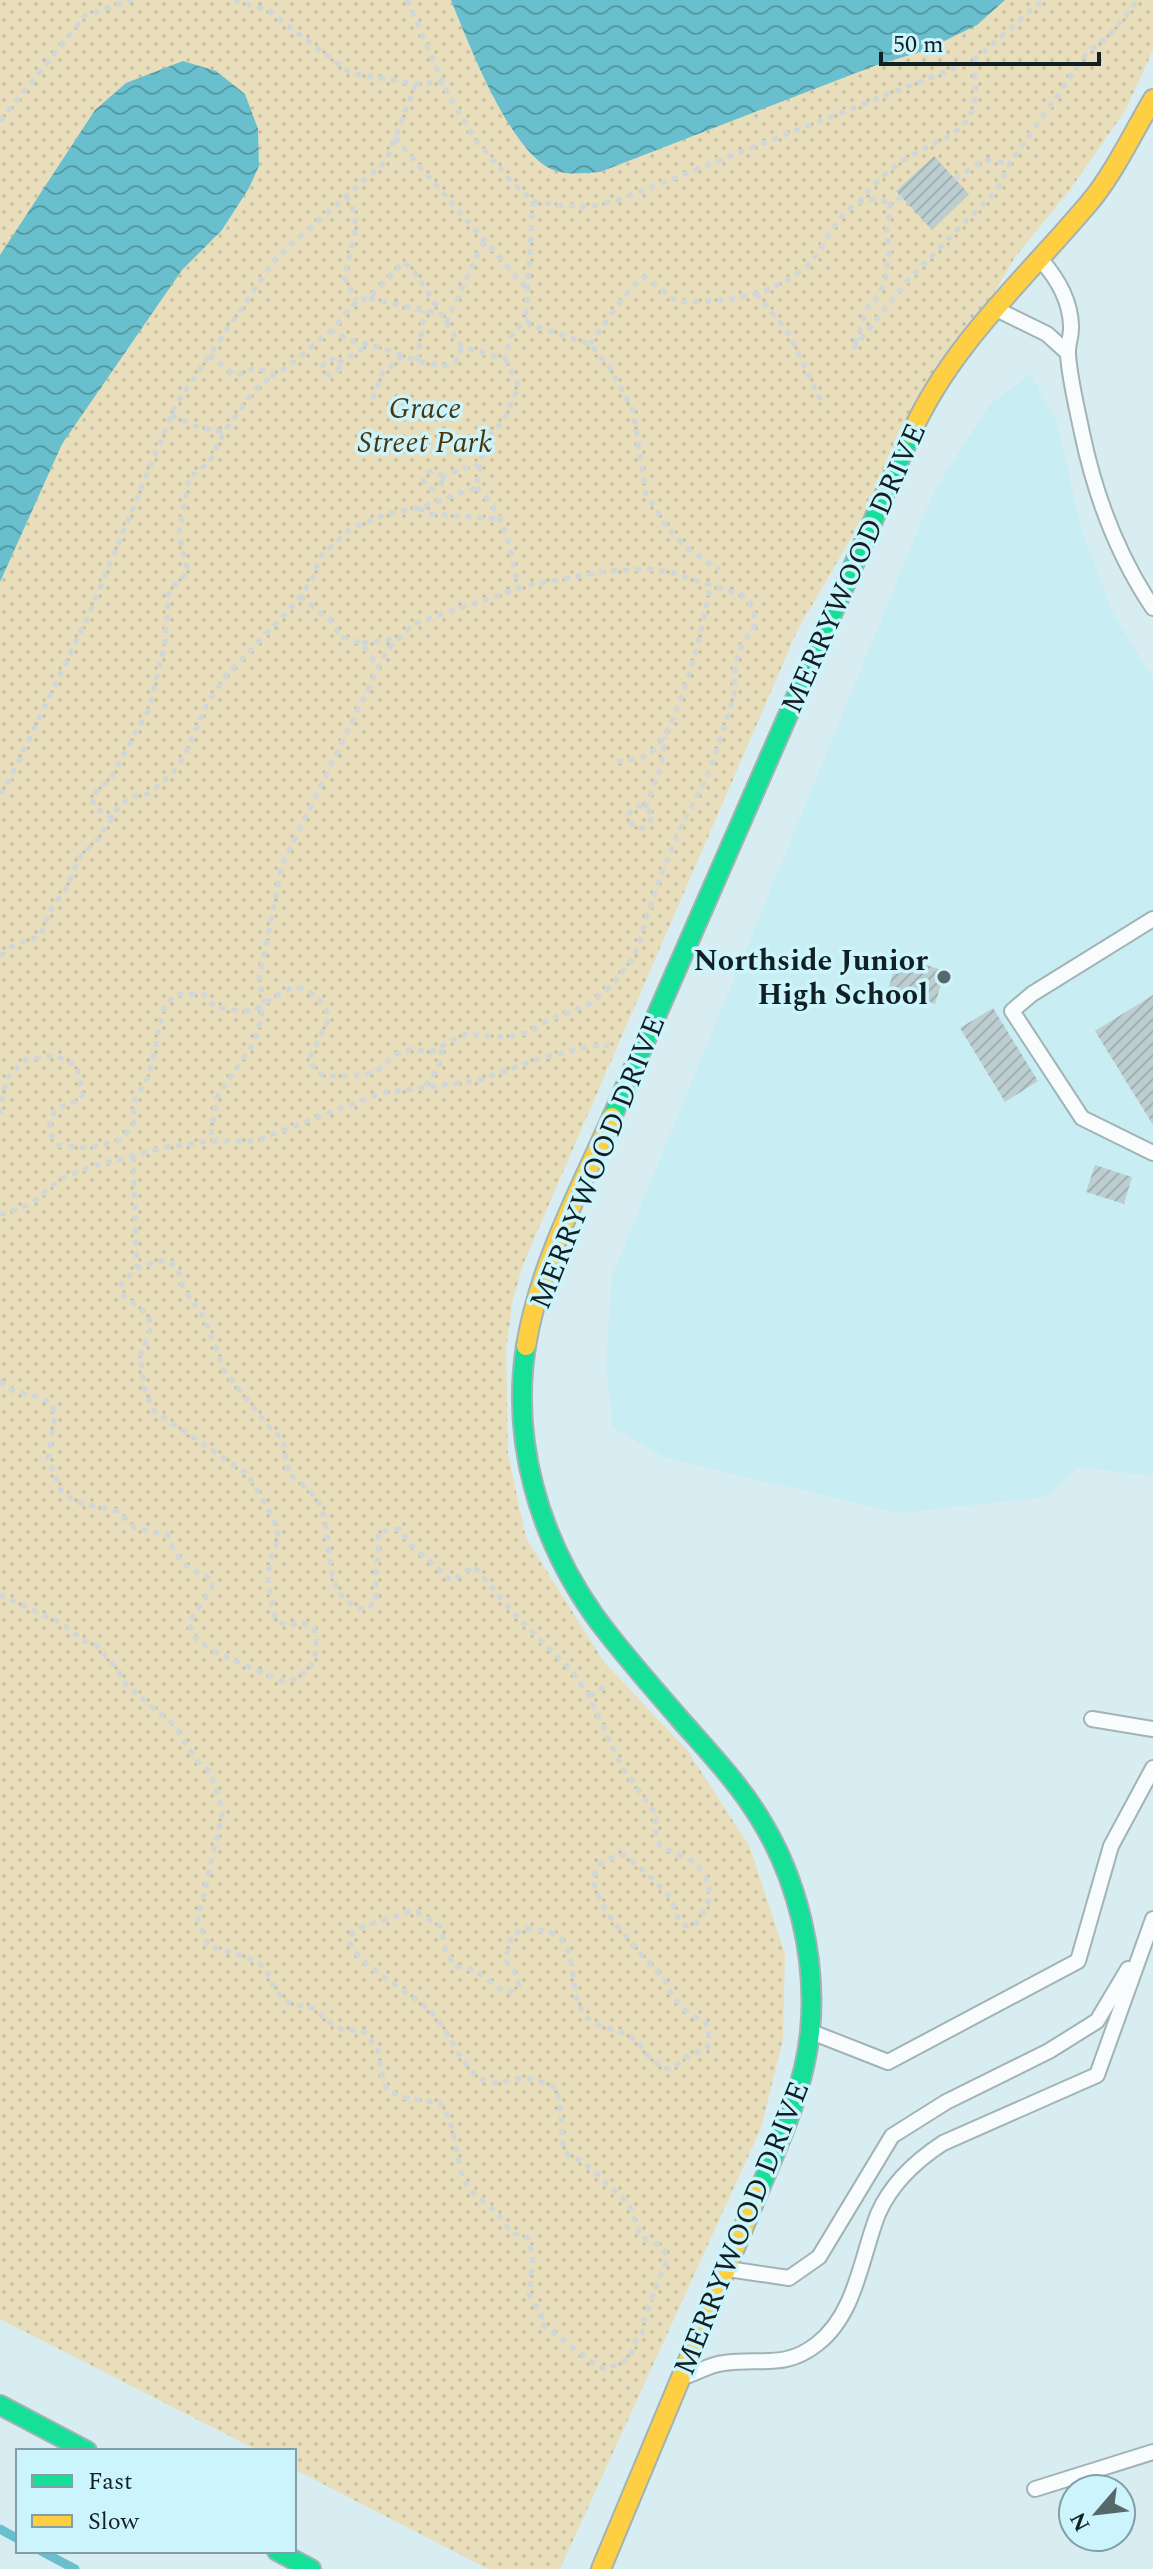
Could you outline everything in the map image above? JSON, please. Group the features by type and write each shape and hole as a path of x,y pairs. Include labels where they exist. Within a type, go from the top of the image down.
{"main road":[{"name":"MERRYWOOD DRIVE","path":"601,2569 792,2113 810,2032 808,1962 800,1915 785,1869 768,1832 734,1781 635,1666 579,1592 546,1527 530,1471 522,1412 523,1360 534,1307 566,1221 918,419 945,371 967,341 1092,200 1153,99"},
{"path":"0,2405 83,2449"},
{"path":"281,2553 311,2569"}],"lane":[{"path":"1041,259 1058,278 1066,303 1071,325 1068,353 1083,436 1102,507 1136,583 1153,608"},
{"path":"996,309 1047,334 1068,353"},
{"path":"1153,919 1032,994 1012,1011 1082,1118 1153,1153"},
{"path":"1092,1719 1153,1729"},
{"path":"810,2032 888,2062 1078,1961 1111,1846 1153,1768"},
{"path":"681,2378 722,2363 784,2361 817,2344 843,2316 880,2211 903,2176 943,2143 1097,2075 1153,1919"},
{"path":"728,2269 789,2278 819,2257 892,2136 946,2102 1049,2051 1097,2021 1145,1942"},
{"path":"1035,2489 1153,2452"}],"path":[{"path":"0,121 86,15 132,0"},
{"path":"234,0 269,11 350,73 416,84 443,82"},
{"path":"407,0 443,82 476,140 511,181 533,201 590,207 621,199 973,61 1043,0"},
{"path":"891,203 885,281 877,298 867,308 853,349 908,280 996,191 1010,163 1088,52 1109,36 1138,0"},
{"path":"858,205 873,183 913,154 957,132 972,111 976,88 973,61"},
{"path":"0,794 90,612 176,404 276,258 386,161 416,84"},
{"path":"395,137 528,291"},
{"path":"955,179 984,160 1010,163"},
{"path":"346,196 353,207 357,229 344,278 357,300"},
{"path":"590,344 631,287 645,277 677,302 742,299 802,271 844,213 873,199 891,203 902,197"},
{"path":"533,201 526,318 530,325 590,344 611,370 633,410 646,494 667,527 688,549 719,570"},
{"path":"446,325 484,241"},
{"path":"369,298 404,262 416,274 462,347 505,359"},
{"path":"756,293 789,334 821,401"},
{"path":"113,818 94,807 92,796 110,779 149,709 165,644 169,591 188,571 179,534 189,478 210,461 224,432 252,393 331,331 357,300 369,298 440,315"},
{"path":"417,361 425,311"},
{"path":"476,488 484,444 504,419 519,386 505,359 511,336 526,318"},
{"path":"331,331 355,342 445,366 456,362 462,347"},
{"path":"338,363 368,345"},
{"path":"209,355 236,376 256,367 273,375"},
{"path":"373,399 382,374 404,356"},
{"path":"171,415 198,427 224,432"},
{"path":"441,478 479,465"},
{"path":"0,956 14,945 40,936 79,858 100,837 120,805 132,796 148,794 171,775 184,757 207,704 225,677 300,596 312,580 320,557 350,529 387,514 418,508 476,488"},
{"path":"476,488 491,500 499,519 513,558 518,589"},
{"path":"418,508 430,514 499,519"},
{"path":"0,1114 6,1079 25,1060 54,1055 76,1065 83,1091 80,1100 57,1108 49,1123 50,1136 58,1145 87,1148 121,1140 134,1124 134,1101 149,1075 164,1007 176,994 205,995 215,1007 251,1011 264,1003 293,987 307,990 324,1004 329,1018 310,1057 314,1069 324,1076 375,1072 397,1054 411,1049 431,1052 465,1034 507,1037 530,1032 548,1020 590,1004 613,984 634,957 661,874 710,771 734,696 735,664 742,645 754,627 754,608 742,595 650,569 607,571 518,589 413,624 387,650 282,865 259,980 264,1003 256,1040 217,1097 210,1141"},
{"path":"645,808 662,764 665,736 696,650 710,585"},
{"path":"300,596 332,622 341,637 361,643 399,638"},
{"path":"361,643 379,667"},
{"path":"617,762 649,754 665,736"},
{"path":"638,806 645,808 650,813 649,823 644,828 633,827 628,817 631,810 638,806"},
{"path":"425,1087 439,1067 443,1045"},
{"path":"0,1215 31,1204 62,1178 96,1165 168,1147 210,1141 255,1141 381,1093 476,1081 539,1059 590,1046 641,1050"},
{"path":"133,1156 137,1268"},
{"path":"0,1381 13,1391 42,1398 52,1405 55,1416 48,1459 62,1492 76,1502 117,1511 135,1528 168,1535 183,1563 196,1572 206,1574 213,1583 189,1624 196,1638 212,1651 282,1681 297,1679 311,1667 317,1649 314,1628 302,1623 286,1626 275,1618 268,1580 270,1559 279,1538 273,1517 247,1474 153,1410 145,1390 140,1357 151,1328 148,1315 124,1296 121,1284 137,1268 165,1260 178,1270 182,1285 204,1318 225,1372 270,1428 283,1439 288,1473 309,1490 320,1506 333,1582 352,1607 366,1610 377,1601 374,1580 378,1532 400,1529 408,1542 452,1581 474,1566 518,1618 573,1672 589,1696 622,1767 655,1813 656,1838 661,1846 696,1863 709,1889 708,1904 697,1923 686,1926 677,1920 670,1897 624,1855 610,1857 598,1865 592,1880 600,1904 693,2018 704,2020 708,2028 707,2048 682,2059 673,2069 664,2070 625,2032 598,2027 583,2014 576,1998 565,1946 555,1935 525,1928 512,1935 505,1960 519,1985 510,1992 498,1988 475,1970 454,1966 443,1944 439,1925 417,1912 361,1927 353,1932 349,1940 351,1947 375,1972 402,1987 434,2014 471,2070 483,2081 497,2084 519,2078 546,2082 557,2089 563,2147 569,2156 585,2163 629,2204 641,2237 665,2250 667,2259 644,2319 642,2334 636,2340 630,2358 608,2369 598,2367 540,2322 542,2314 529,2295 533,2255 527,2237 511,2233 501,2214 466,2185 453,2128 440,2103 400,2097 387,2089 378,2051 365,2032 342,2029 312,2008 291,2004 275,1991 267,1971 257,1961 208,1945 198,1920 223,1811 210,1772 198,1762 173,1724 125,1684 118,1670 97,1646 82,1640 62,1623 0,1595"}],"shaded area":[{"name":"Northside Junior High School","path":"1031,374 1057,423 1082,531 1113,613 1153,678 1153,1476 1080,1467 1045,1497 899,1513 666,1458 613,1428 606,1362 612,1276 934,491 990,404"}],"green space":[{"name":"Grace Street Park","path":"0,0 1153,0 1153,50 1125,111 1069,191 1015,257 798,629 524,1262 513,1299 506,1350 508,1454 526,1538 604,1662 687,1750 750,1847 785,1954 783,2040 761,2128 560,2569 488,2569 296,2470 296,2449 255,2449 0,2319"}],"water":[{"path":"451,0 1005,0 977,25 926,50 874,66 600,172 575,174 551,169 535,158 520,140 492,93"},
{"path":"183,61 216,71 245,94 258,129 259,166 222,230 182,270 62,444 0,582 0,255 95,110 126,83"}],"building":[{"path":"934,156 969,194 932,230 896,191"},
{"path":"899,956 945,971 935,1004 888,989"},
{"path":"1153,995 1153,1125 1095,1031"},
{"path":"993,1008 1038,1081 1005,1102 960,1028"},
{"path":"1095,1165 1132,1177 1124,1204 1086,1192"}],"waterway":[{"path":"0,2529 16,2538"},
{"path":"45,2553 75,2569"}],"traffic: fast":[{"path":"612,1117 911,434"},
{"path":"526,1346 522,1382 526,1452 544,1521 558,1553 594,1615 750,1804 773,1841 802,1920 810,1976 807,2053 790,2115 758,2193"},
{"path":"0,2405 83,2449"},
{"path":"281,2553 311,2569"}],"traffic: slow":[{"path":"911,434 928,401 968,341 1098,192 1153,99"},
{"path":"526,1346 550,1258 612,1117"},
{"path":"601,2569 758,2193"}],"place":[{"name":"Northside Junior High School","path":"944,977"}]}
